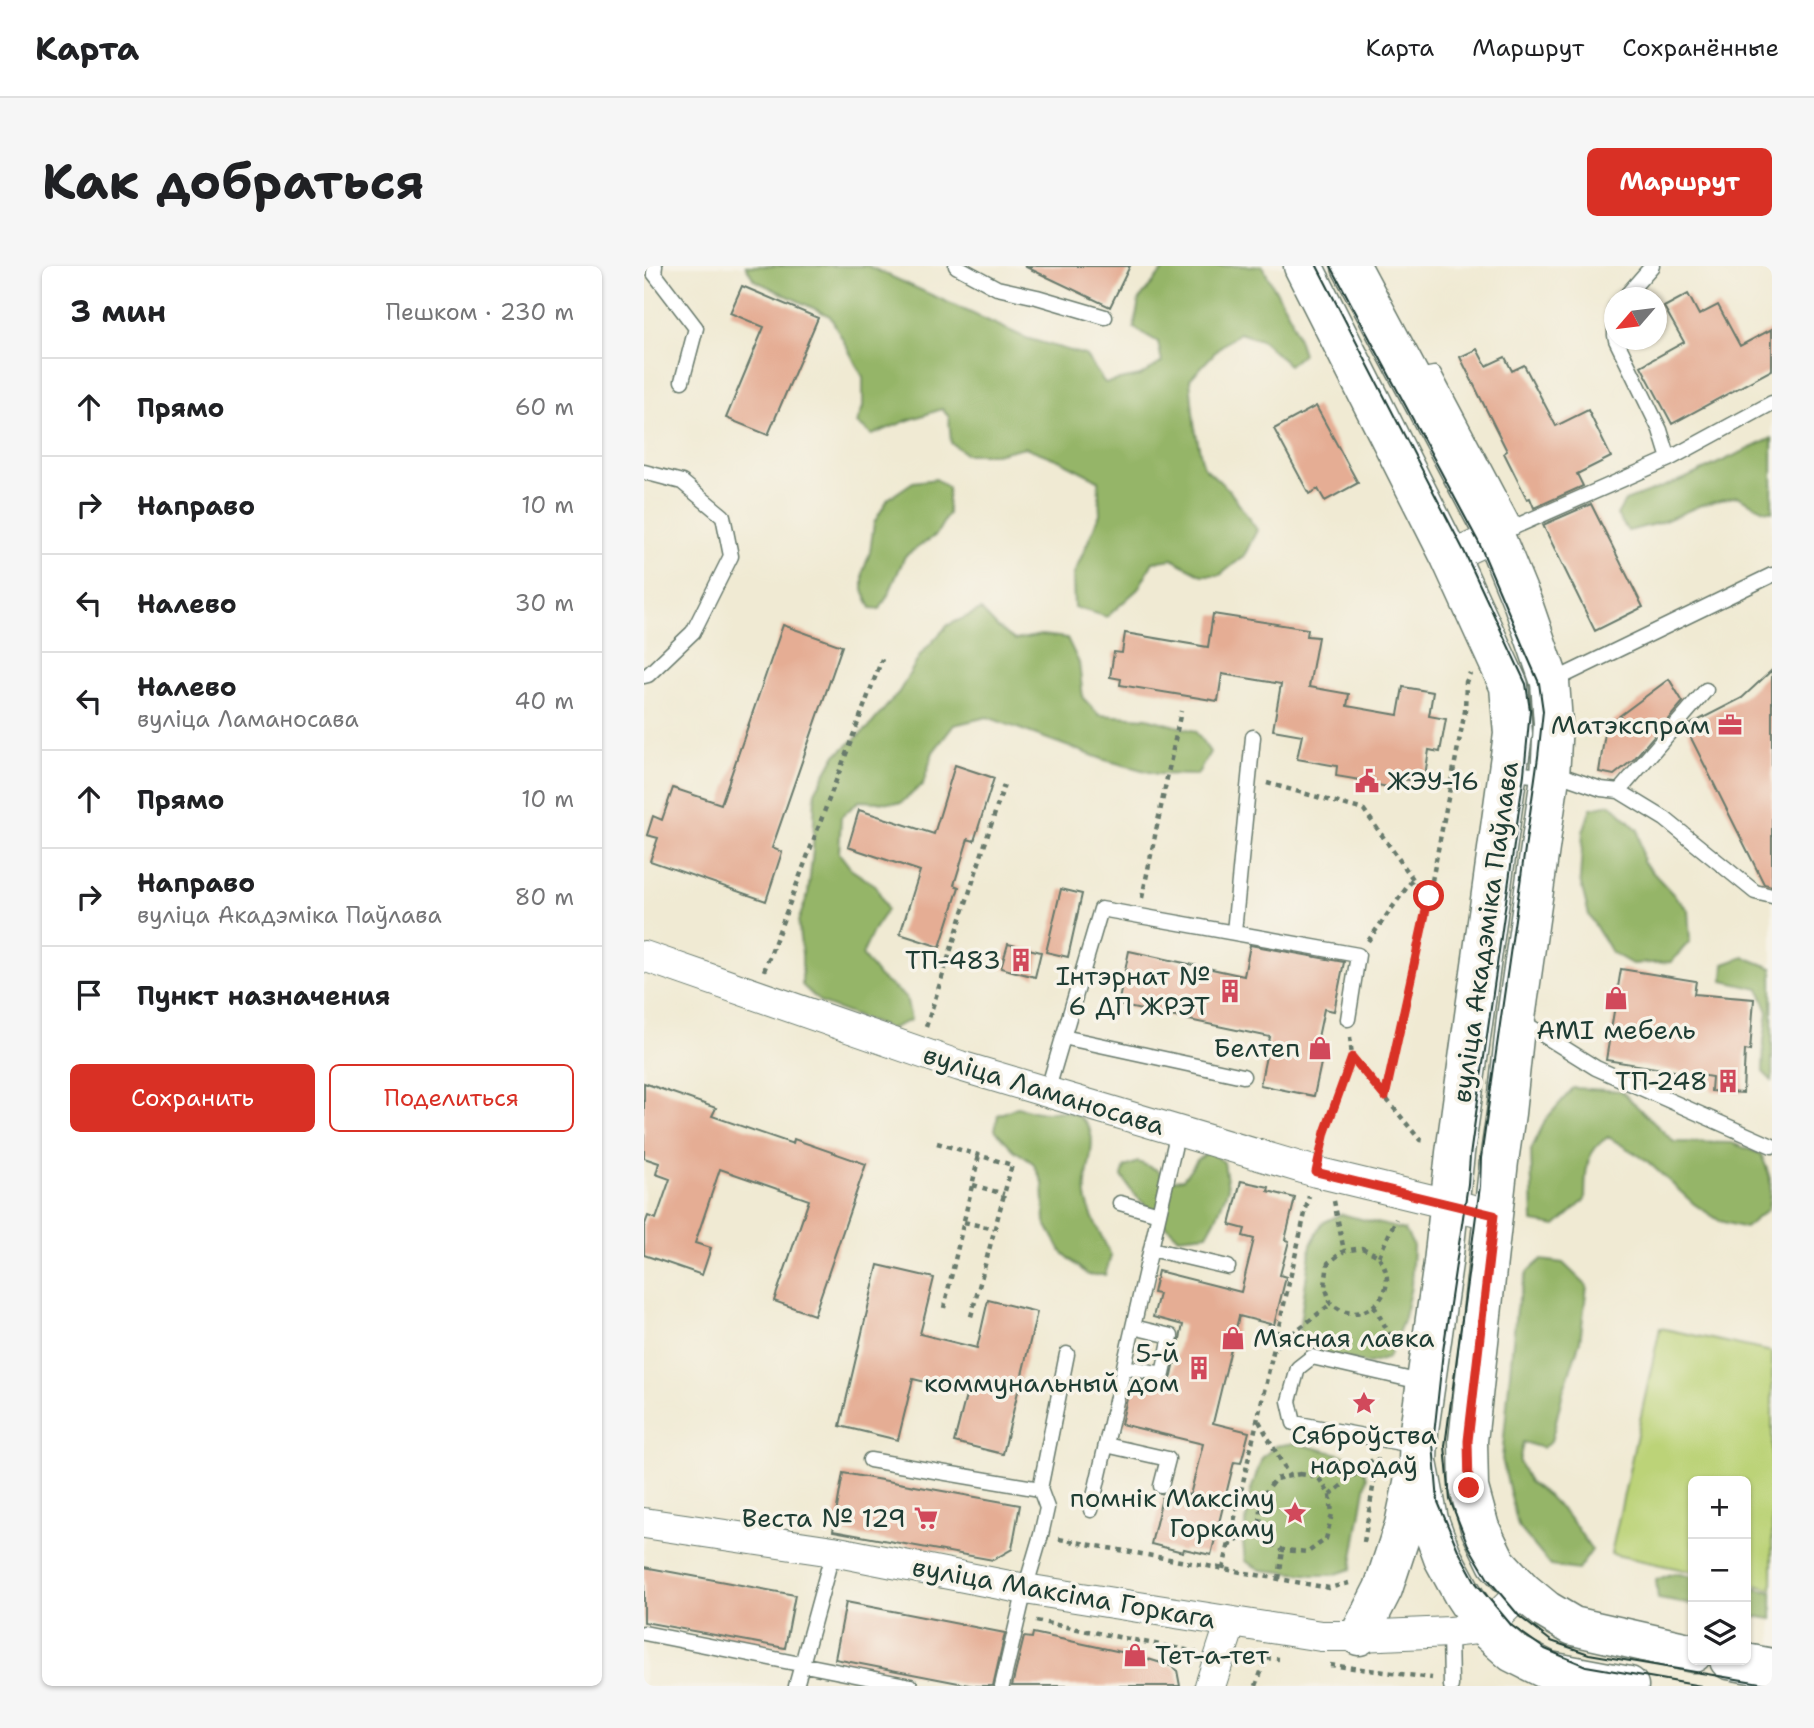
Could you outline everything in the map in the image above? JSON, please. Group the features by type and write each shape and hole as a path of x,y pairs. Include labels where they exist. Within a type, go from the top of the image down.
{"main road":[{"name":"вуліца Акадэміка Паўлава","path":"1303,266 1450,557 1509,686 1513,734 1457,1140 1443,1263 1413,1380 1406,1449 1443,1558 1462,1593 1468,1630"},
{"name":"вуліца Акадэміка Паўлава","path":"1350,266 1411,379 1505,531 1523,604 1550,682 1553,723 1550,777 1516,1018 1468,1441 1469,1488 1480,1528 1497,1563 1523,1591"},
{"path":"1359,1636 1382,1589 1404,1525 1406,1449"},
{"name":"вуліца Максіма Горкага","path":"1523,1591 1546,1610 1573,1626"},
{"name":"вуліца Максіма Горкага","path":"1468,1630 1573,1626 1688,1652"},
{"path":"1468,1630 1549,1671 1629,1686"},
{"path":"1751,1664 1772,1668"}],"street":[{"path":"1450,557 1505,531"},
{"path":"1509,686 1550,682"},
{"name":"вуліца Ламаносава","path":"644,956 918,1051 1047,1092 1316,1172 1494,1215"},
{"name":"вуліца Максіма Горкага","path":"644,1523 833,1551 1025,1589 1321,1636 1468,1630"},
{"path":"1468,1630 1523,1591"},
{"path":"1210,1686 1231,1622"}],"lane":[{"path":"656,266 654,274 696,328 682,381"},
{"path":"956,266 997,288 1105,317"},
{"path":"1634,287 1652,266"},
{"path":"1621,350 1660,430 1669,459"},
{"path":"1505,531 1669,459 1772,403"},
{"path":"644,472 682,482 723,516 731,556 693,632 644,676"},
{"path":"1550,682 1772,575"},
{"path":"1619,791 1706,690"},
{"path":"1234,932 1253,737"},
{"path":"1507,772 1569,779 1601,789 1619,791 1665,819 1755,892 1772,896"},
{"path":"1047,1092 1101,909 1358,955 1348,1019"},
{"path":"1516,1018 1596,1068 1772,1146"},
{"path":"1063,1037 1243,1076"},
{"path":"1091,1510 1178,1131"},
{"path":"1120,1203 1159,1214"},
{"path":"1151,1249 1228,1267"},
{"path":"1124,1367 1163,1374 1171,1336 1133,1327"},
{"path":"1002,1686 1047,1508 1040,1489 1067,1354"},
{"path":"1406,1449 1294,1423 1289,1401 1298,1368 1312,1357 1413,1380"},
{"path":"1106,1445 1168,1459 1161,1486"},
{"path":"870,1460 1040,1489"},
{"path":"796,1686 833,1551"},
{"path":"1451,1686 1468,1630"},
{"path":"644,1633 911,1686"}],"path":[{"path":"755,995 882,659"},
{"path":"1385,1097 1429,896 1465,712 1466,682"},
{"path":"1139,916 1181,710"},
{"path":"1249,777 1364,810 1413,879 1429,896"},
{"path":"918,1051 1004,785"},
{"path":"1358,955 1413,879"},
{"path":"1223,1569 1325,1132 1352,1057 1420,1140"},
{"path":"937,1143 1012,1165 970,1320"},
{"path":"944,1308 979,1155"},
{"path":"972,1185 1004,1194"},
{"path":"1334,1200 1344,1251"},
{"path":"1379,1256 1396,1219"},
{"path":"964,1222 994,1230"},
{"path":"1362,1248 1379,1256 1387,1274 1385,1291 1374,1306 1365,1311 1346,1312 1331,1304 1325,1286 1328,1263 1344,1251 1362,1248"},
{"path":"1275,1346 1331,1304"},
{"path":"1374,1306 1413,1380"},
{"path":"1258,1420 1289,1476"},
{"path":"1330,1495 1379,1455 1406,1449"},
{"path":"1363,1544 1379,1455"},
{"path":"1300,1474 1318,1477 1330,1495 1332,1514 1326,1539 1308,1552 1283,1550 1265,1539 1260,1524 1262,1497 1275,1479 1289,1476 1300,1474"},
{"path":"1228,1548 1260,1524"},
{"path":"1041,1535 1329,1588 1357,1582"},
{"path":"1279,1579 1283,1550"},
{"path":"1256,1686 1266,1658"}],"green space":[{"path":"746,266 868,266 1026,338 1085,355 1105,383 1140,376 1162,362 1158,342 1134,328 1139,300 1164,266 1262,266 1291,318 1303,354 1289,365 1261,340 1239,333 1220,347 1190,379 1194,423 1203,466 1229,490 1257,530 1244,556 1220,575 1202,575 1172,559 1153,562 1138,589 1107,617 1074,607 1073,576 1100,514 1098,480 1025,447 995,454 966,454 951,443 949,417 942,409 872,435 857,423 863,407 863,377 830,316 754,280"},
{"path":"1772,438 1772,511 1764,510 1737,496 1701,505 1662,522 1628,531 1617,515 1625,501 1684,479"},
{"path":"936,479 948,488 948,514 936,535 905,556 880,609 871,608 863,590 863,572 870,552 874,523 888,499 913,482"},
{"path":"981,610 998,628 1015,640 1041,635 1067,638 1079,663 1083,698 1099,715 1147,718 1195,731 1210,752 1197,775 1157,774 1105,760 987,717 954,725 933,752 923,784 901,803 859,801 841,817 839,853 852,870 876,886 887,910 874,929 862,955 879,977 906,997 911,1020 890,1029 821,1003 802,985 798,922 808,894 815,792 835,756 869,727 899,692 921,654 948,625"},
{"path":"1611,804 1638,830 1643,862 1688,910 1690,941 1671,962 1632,964 1611,952 1589,915 1580,880 1583,832 1591,808"},
{"path":"1744,957 1772,968 1772,1081 1763,1072 1768,1012 1759,989 1723,981 1724,964"},
{"path":"1573,1088 1621,1091 1674,1142 1732,1143 1761,1154 1770,1181 1768,1209 1745,1228 1720,1221 1694,1204 1646,1160 1608,1137 1590,1157 1586,1172 1585,1200 1556,1226 1533,1222 1531,1150 1546,1119"},
{"path":"1017,1107 1076,1115 1086,1123 1091,1132 1087,1201 1111,1256 1105,1275 1088,1275 1061,1251 1045,1222 1043,1183 1033,1163 1014,1150 995,1130 998,1115"},
{"path":"1209,1152 1224,1162 1228,1188 1207,1234 1178,1237 1132,1192 1122,1176 1125,1167 1138,1162 1171,1180 1183,1179 1197,1160"},
{"path":"1341,1214 1405,1230 1413,1245 1411,1287 1403,1321 1388,1358 1369,1364 1304,1345 1298,1337 1311,1245 1322,1223"},
{"path":"1541,1260 1563,1263 1587,1286 1580,1341 1563,1392 1551,1442 1542,1448 1523,1442 1519,1462 1529,1482 1548,1496 1572,1521 1592,1550 1578,1570 1551,1566 1518,1526 1502,1459 1516,1309 1527,1272"},
{"path":"1660,1328 1772,1352 1772,1589 1751,1584 1751,1476 1688,1476 1688,1571 1611,1554"},
{"path":"1295,1443 1359,1462 1367,1477 1351,1569 1333,1575 1314,1575 1261,1570 1245,1561 1243,1542 1251,1490 1262,1458 1275,1446"},
{"path":"1674,1573 1688,1576 1688,1604 1658,1599 1656,1580"},
{"path":"1751,1588 1772,1592 1772,1619 1751,1616"}],"building":[{"path":"1024,266 1130,266 1110,307"},
{"path":"742,286 818,318 768,435 726,418 764,327 730,313"},
{"path":"1688,294 1699,315 1718,305 1740,346 1772,329 1772,370 1672,424 1641,366 1684,342 1667,312 1667,305"},
{"path":"1477,349 1486,366 1505,357 1512,371 1524,365 1556,426 1588,410 1611,457 1577,474 1583,486 1534,508 1530,498 1527,499 1504,453 1507,451 1460,357"},
{"path":"1316,406 1358,483 1325,501 1318,489 1309,494 1274,429"},
{"path":"1591,504 1643,607 1595,631 1543,525"},
{"path":"1213,614 1308,629 1307,636 1318,637 1309,687 1349,694 1347,706 1398,715 1403,687 1433,692 1429,716 1446,719 1440,752 1429,750 1424,782 1400,779 1399,789 1336,776 1337,766 1297,759 1302,735 1273,730 1281,684 1222,674 1218,701 1120,685 1121,679 1110,677 1114,652 1122,653 1125,633 1208,647"},
{"path":"783,625 842,646 772,848 782,852 766,901 650,861 658,838 647,835 653,816 662,820 673,788 721,804"},
{"path":"1772,670 1772,886 1764,884 1686,728 1742,698"},
{"path":"1669,679 1683,702 1634,759 1614,775 1599,772 1606,726"},
{"path":"955,765 994,778 974,841 968,839 954,885 959,887 940,947 900,934 920,871 848,847 859,810 934,834"},
{"path":"1061,889 1082,894 1068,957 1046,952"},
{"name":"ТП-483","path":"1008,944 1041,952 1035,977 1001,968"},
{"name":"Інтэрнат № 6 ДП ЖРЭТ","path":"1250,945 1344,962 1334,1011 1324,1009 1316,1047 1324,1049 1314,1096 1260,1085 1270,1037 1118,1005 1129,951 1244,976"},
{"path":"1621,969 1696,981 1694,994 1754,999 1750,1051 1745,1050 1743,1093 1711,1091 1712,1077 1606,1060"},
{"path":"644,1083 716,1108 712,1116 793,1144 794,1139 866,1164 814,1315 774,1301 809,1200 720,1169 695,1243 711,1248 702,1275 644,1255 644,1227 648,1216 656,1219 670,1179 656,1174 659,1163 644,1158"},
{"name":"5-й коммунальный дом","path":"1241,1181 1269,1187 1268,1191 1295,1198 1285,1240 1289,1241 1280,1275 1286,1277 1274,1325 1239,1316 1213,1423 1249,1432 1241,1463 1234,1462 1211,1555 1184,1549 1183,1552 1151,1544 1162,1498 1177,1502 1180,1493 1190,1495 1203,1444 1121,1424 1132,1378 1169,1383 1172,1376 1183,1325 1153,1317 1159,1294 1153,1293 1158,1271 1241,1292 1254,1239 1243,1236 1245,1229 1230,1225"},
{"path":"878,1265 934,1278 920,1334 977,1348 988,1300 1037,1312 1003,1454 954,1442 967,1392 913,1379 898,1440 840,1426"},
{"name":"Веста № 129","path":"843,1473 1020,1505 1012,1549 993,1560 833,1531"},
{"path":"644,1567 795,1595 785,1648 644,1622"},
{"path":"846,1602 1005,1633 993,1686 974,1686 835,1659"},
{"path":"1033,1633 1135,1655 1171,1666 1177,1670 1180,1686 1012,1686 1024,1637 1032,1638"}],"tram line":[{"path":"1317,266 1464,551 1526,684 1530,710 1524,774 1443,1351 1433,1444 1438,1502 1458,1550 1476,1583 1512,1626 1545,1649 1586,1666 1701,1686"},
{"path":"1331,266 1479,543 1539,683 1543,711 1481,1158 1480,1186 1445,1446 1450,1500 1468,1545 1488,1579 1520,1617 1551,1641 1589,1654 1772,1685"}],"place":[{"name":"Матэкспрам","path":"1730,725"},
{"name":"ЖЭУ-16","path":"1367,781"},
{"name":"ТП-483","path":"1021,960"},
{"name":"Інтэрнат № 6 ДП ЖРЭТ","path":"1230,991"},
{"name":"AMI мебель","path":"1616,998"},
{"name":"Белтеп","path":"1320,1048"},
{"name":"ТП-248","path":"1728,1081"},
{"name":"Мясная лавка","path":"1233,1338"},
{"name":"5-й коммунальный дом","path":"1199,1368"},
{"name":"Сяброўства народаў","path":"1364,1403"},
{"name":"помнік Максіму Горкаму","path":"1295,1513"},
{"name":"Веста № 129","path":"926,1518"},
{"name":"Тет-а-тет","path":"1135,1655"}],"route":[{"path":"1429,896 1385,1097 1352,1057 1325,1132 1316,1172 1494,1215 1468,1441 1469,1488"}]}
